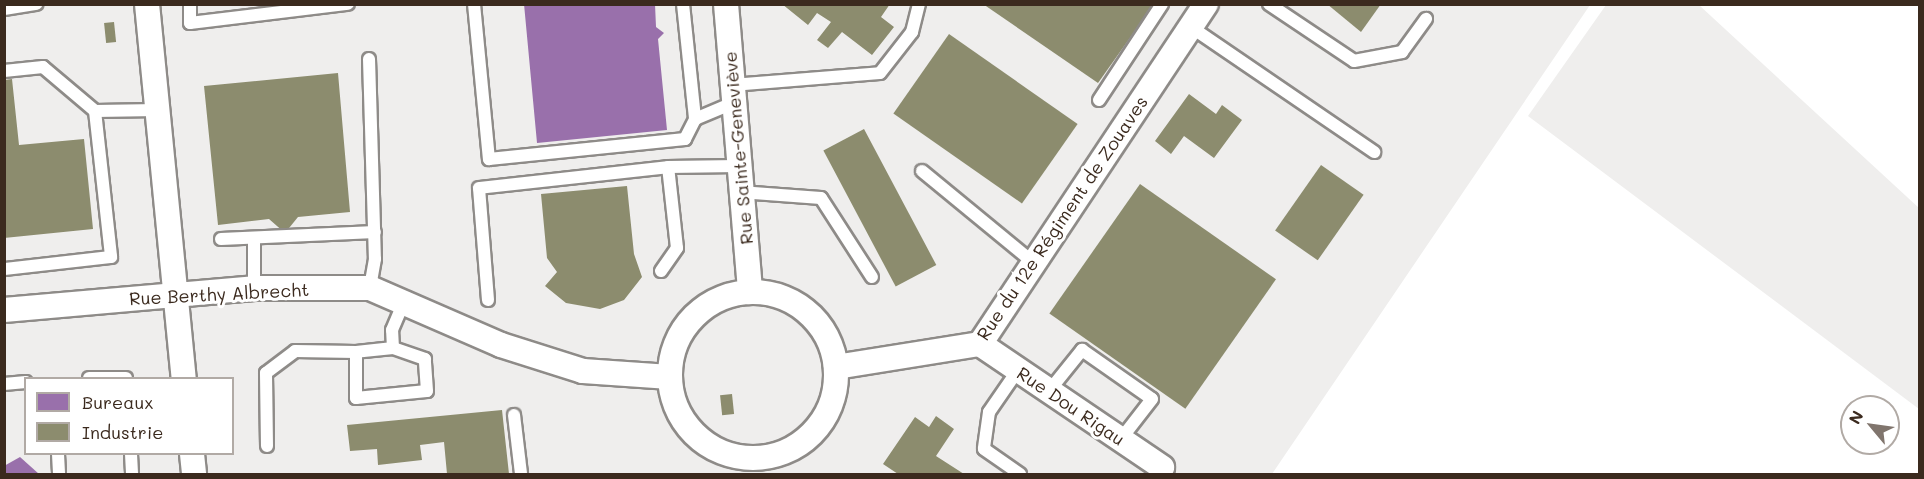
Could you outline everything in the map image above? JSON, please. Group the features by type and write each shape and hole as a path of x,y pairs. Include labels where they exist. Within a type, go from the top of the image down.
{"street":[{"path":"147,4 184,377"},
{"name":"Rue Sainte-Geneviève","path":"726,4 750,292"},
{"name":"Rue du 12e Régiment de Zouaves","path":"836,367 980,344 1206,4"},
{"name":"Rue Berthy Albrecht","path":"4,310 254,288 370,288 501,345 583,372 669,377"},
{"path":"750,292 775,294 810,315 830,342 836,367 831,401 825,417 808,438 760,466 708,446 688,428 675,404 669,377 673,352 684,328 702,309 725,297 750,292"},
{"name":"Rue Dou Rigau","path":"980,344 1162,467"},
{"path":"192,455 194,474"}],"lane":[{"path":"4,9 38,4"},
{"path":"190,4 190,23 348,4"},
{"path":"474,4 489,159 685,139 695,119 733,94 880,73 912,32 919,4"},
{"path":"682,4 695,119"},
{"path":"1099,100 1162,4"},
{"path":"1269,4 1354,61 1402,52 1426,19"},
{"path":"1191,27 1374,152"},
{"path":"369,59 375,232 370,288"},
{"path":"4,71 43,67 96,111 158,110"},
{"path":"4,269 111,256 96,111"},
{"path":"488,300 479,188 668,167 738,165"},
{"path":"661,272 677,248 668,167"},
{"path":"922,171 1034,263"},
{"path":"740,192 821,198 872,277"},
{"path":"221,239 375,232"},
{"path":"254,238 254,288"},
{"path":"393,348 392,330 404,302"},
{"path":"267,446 266,373 295,351 356,352 393,348 425,359 427,392 356,398 356,352"},
{"path":"1049,391 1082,350 1152,399 1121,440"},
{"path":"1018,370 989,412 984,449 1020,474"},
{"path":"4,384 24,382"},
{"path":"514,415 521,474"},
{"path":"58,455 59,474"},
{"path":"131,455 132,474"}],"shaded area":[{"path":"4,5 1590,5 1272,474 5,474"},
{"path":"1606,5 1699,5 1919,208 1919,409 1528,116"}],"building: Bureaux":[{"path":"524,4 655,4 656,27 664,33 658,39 667,130 537,143"},
{"path":"20,457 39,474 4,474 4,466"}],"building: Industrie":[{"path":"782,4 890,4 881,17 894,27 872,55 842,32 828,48 817,40 831,22 817,13 808,25"},
{"path":"983,4 1154,4 1098,83"},
{"path":"1327,4 1381,4 1361,32"},
{"path":"114,22 116,42 106,43 104,23"},
{"path":"949,34 1078,124 1022,204 893,113"},
{"path":"338,73 350,212 298,217 285,233 269,219 218,225 204,86"},
{"path":"12,79 19,145 84,139 93,229 4,238 4,80"},
{"path":"1189,94 1216,114 1222,105 1242,120 1214,158 1184,136 1171,154 1155,141"},
{"path":"864,129 936,265 896,287 823,151"},
{"path":"1321,165 1364,195 1318,260 1275,231"},
{"path":"1140,184 1276,279 1185,409 1049,313"},
{"path":"627,186 634,254 642,277 624,300 600,309 566,303 545,286 557,272 547,258 541,194"},
{"path":"732,394 734,414 722,415 720,395"},
{"path":"502,410 509,474 447,474 444,442 420,445 422,460 378,465 377,449 350,451 347,425"},
{"path":"936,416 954,429 936,456 964,474 898,474 883,464 915,417 929,427"}]}
